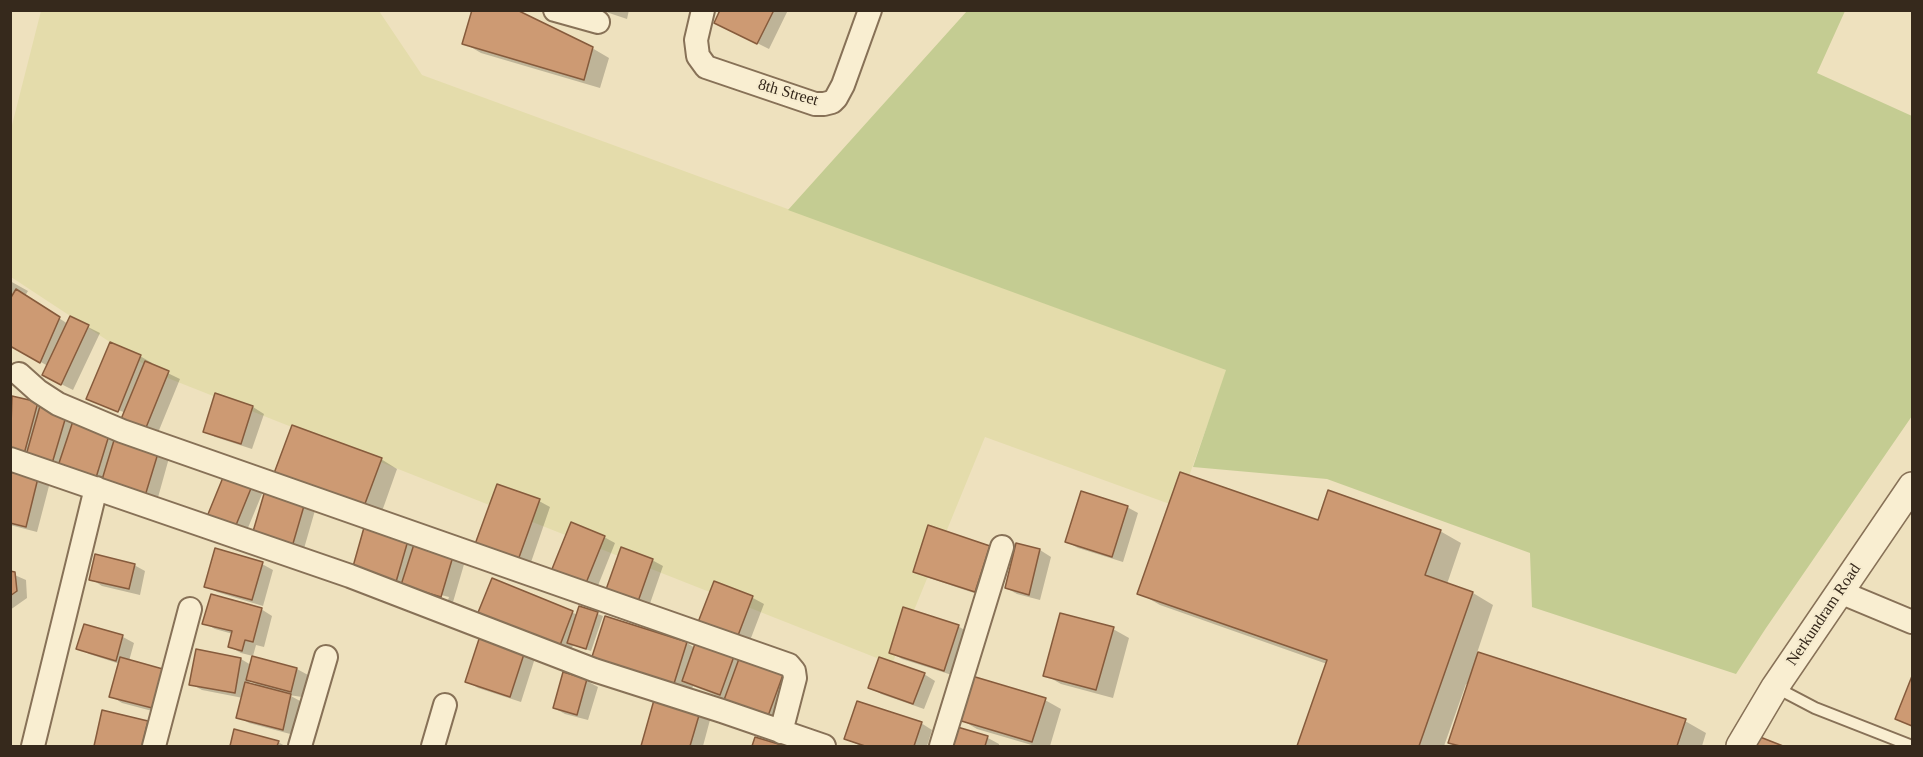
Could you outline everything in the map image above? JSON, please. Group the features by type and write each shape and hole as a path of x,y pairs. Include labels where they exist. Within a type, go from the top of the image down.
{"street":[{"path":"555,10 598,22"},
{"name":"8th Street","path":"703,10 696,40 698,56 706,67 814,104 832,102 836,98 843,85 870,10"},
{"path":"13,375 58,404 122,431 789,665 794,671 795,678 781,732"},
{"path":"10,459 350,576 594,670 824,747"},
{"name":"Nerkundram Road","path":"1740,747 1775,687 1912,486"},
{"path":"33,747 96,488"},
{"path":"940,747 1002,547"},
{"path":"1840,592 1912,622"},
{"path":"154,747 190,609"},
{"path":"300,747 326,657"},
{"path":"433,747 446,705"}],"lane":[{"path":"1775,687 1815,708 1912,747"}],"shaded area":[{"path":"41,11 379,11 422,75 1227,370 1178,507 985,437 892,664 160,375 11,277 11,129"}],"green space":[{"path":"967,11 1845,11 1817,73 1912,116 1912,416 1736,674 1532,607 1530,553 1327,479 1193,467 1226,370 788,210"}],"building":[{"path":"472,10 517,10 593,47 584,80 462,44"},
{"path":"720,10 774,10 757,44 714,23"},
{"path":"16,289 60,317 40,363 10,346 10,299"},
{"path":"70,316 89,325 61,385 42,375"},
{"path":"110,342 141,355 118,412 86,399"},
{"path":"145,361 169,371 143,435 119,424"},
{"path":"215,393 253,406 241,444 203,432"},
{"path":"12,396 38,402 23,458 10,455"},
{"path":"40,406 67,413 51,467 25,459"},
{"path":"73,421 110,432 95,481 57,469"},
{"path":"292,425 382,458 363,509 273,476"},
{"path":"115,437 159,450 145,496 101,483"},
{"path":"10,472 38,478 26,527 10,523"},
{"path":"1180,472 1318,520 1328,490 1441,530 1425,575 1473,592 1419,746 1297,746 1327,660 1137,594"},
{"path":"224,475 252,486 234,530 206,519"},
{"path":"497,484 540,499 517,563 474,547"},
{"path":"266,487 306,499 292,547 252,535"},
{"path":"1081,491 1128,506 1112,557 1065,542"},
{"path":"571,522 605,536 584,588 550,574"},
{"path":"365,524 409,537 396,582 352,570"},
{"path":"928,525 990,546 975,592 913,572"},
{"path":"415,541 454,553 441,597 401,585"},
{"path":"1016,543 1040,549 1029,595 1005,588"},
{"path":"621,547 653,559 635,610 603,598"},
{"path":"215,548 263,562 252,600 204,587"},
{"path":"95,554 135,564 129,589 89,580"},
{"path":"10,571 15,572 17,591 10,596"},
{"path":"492,578 573,611 559,648 477,615"},
{"path":"714,581 753,596 734,646 695,630"},
{"path":"211,594 262,608 253,642 245,640 242,651 228,647 232,631 202,624"},
{"path":"579,606 598,612 586,649 567,643"},
{"path":"903,607 959,625 944,671 889,653"},
{"path":"1060,613 1114,627 1096,690 1043,676"},
{"path":"605,616 687,642 672,690 590,663"},
{"path":"84,624 123,635 116,661 76,649"},
{"path":"698,635 737,648 720,695 682,681"},
{"path":"480,636 525,651 510,697 465,682"},
{"path":"196,649 241,658 235,693 189,685"},
{"path":"1478,652 1686,719 1677,746 1460,746 1448,743"},
{"path":"252,656 297,668 291,692 246,680"},
{"path":"740,656 784,672 768,716 724,700"},
{"path":"120,657 170,671 160,710 109,697"},
{"path":"879,657 925,673 913,704 868,688"},
{"path":"563,672 587,679 577,715 553,708"},
{"path":"972,676 1046,698 1032,742 958,720"},
{"path":"1912,676 1912,726 1895,719"},
{"path":"245,682 291,694 283,730 236,718"},
{"path":"654,700 700,712 690,746 641,746"},
{"path":"857,701 922,722 914,746 865,746 844,739"},
{"path":"102,710 148,721 142,746 94,746"},
{"path":"954,726 988,736 985,746 948,746"},
{"path":"234,729 279,741 277,746 230,746"},
{"path":"1755,735 1783,746 1750,746"},
{"path":"755,737 785,746 752,746"}]}
